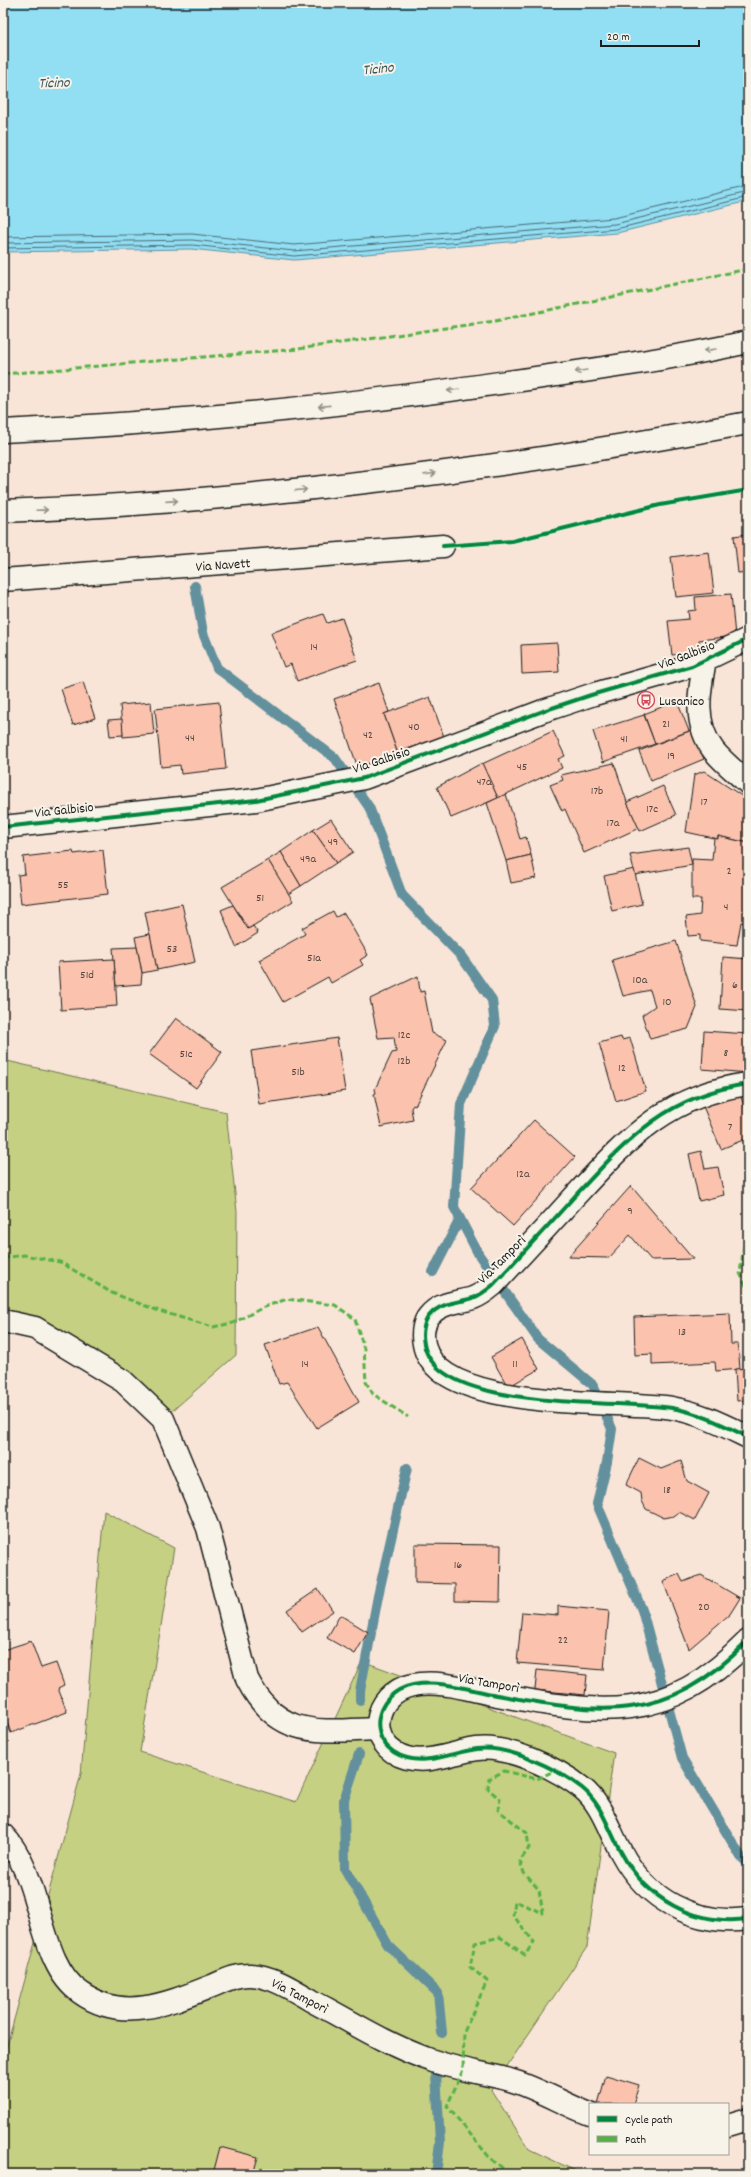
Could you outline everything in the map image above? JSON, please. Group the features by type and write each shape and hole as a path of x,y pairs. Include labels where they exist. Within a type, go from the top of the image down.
{"main road":[{"path":"3,431 202,418 348,403 547,376 748,342"},
{"path":"3,511 81,508 355,484 618,447 748,424"},
{"name":"Via Navett","path":"3,580 443,546"},
{"name":"Via Galbisio","path":"3,827 256,800 364,778 543,711 591,695 692,666 748,639"},
{"path":"705,660 699,698 699,722 714,751 748,783"},
{"name":"Via Tamporì","path":"748,1084 701,1094 669,1110 645,1126 619,1148 500,1278 483,1293 436,1309 428,1317 424,1328 423,1340 429,1359 441,1371 460,1381 489,1392 522,1397 670,1408 689,1411 706,1417 748,1437"},
{"path":"3,1321 35,1328 123,1381 164,1419 208,1528 247,1679 257,1698 266,1709 280,1719 299,1727 319,1731 378,1729 383,1743 392,1751 416,1760 478,1749 494,1749 516,1754 554,1771 576,1784 593,1799 633,1872 663,1901 678,1910 696,1916 716,1919 748,1919"},
{"name":"Via Tamporì","path":"378,1729 379,1716 383,1704 392,1696 414,1685 445,1685 586,1709 634,1707 670,1697 712,1674 748,1641"},
{"name":"Via Tamporì","path":"3,1835 20,1857 52,1950 60,1968 68,1982 89,1999 122,2009 150,2008 176,2000 239,1976 251,1975 284,1986 383,2039 425,2059 463,2070 508,2079 530,2086 589,2114"},
{"path":"729,2125 748,2119"}],"path":[{"path":"443,546 512,541 660,505 748,490"}],"green space":[{"path":"3,1060 226,1112 237,1212 236,1355 163,1419 123,1381 3,1321"},
{"path":"104,1511 174,1548 140,1752 296,1802 362,1661 614,1753 587,1947 491,2090 529,2149 582,2174 3,2174 3,2060 81,1774"}],"water":[{"name":"Ticino","path":"3,3 748,3 748,201 617,233 294,260 191,249 3,252"}],"building":[{"path":"748,534 748,572 738,573 734,536"},
{"path":"709,552 714,593 676,597 671,557"},
{"path":"731,594 735,636 699,640 700,652 672,655 668,621 689,619 688,611 696,610 695,597"},
{"path":"323,614 327,623 342,618 357,660 297,681 291,664 284,667 271,633"},
{"path":"557,643 559,672 522,674 521,645"},
{"path":"83,682 95,718 73,725 61,689"},
{"path":"379,683 389,712 384,714 398,754 358,768 334,699"},
{"path":"430,697 444,737 398,754 384,714"},
{"path":"677,701 689,731 655,744 644,714"},
{"path":"151,702 154,734 123,737 120,705"},
{"path":"219,702 226,769 181,774 180,765 161,767 155,709"},
{"path":"644,715 655,744 603,762 593,731"},
{"path":"122,719 123,735 110,736 108,720"},
{"path":"692,730 704,759 651,781 639,751"},
{"path":"553,731 565,756 558,759 562,768 498,798 482,764"},
{"path":"482,763 498,798 451,818 437,787"},
{"path":"614,763 627,802 639,828 584,853 565,809 562,811 550,785 563,780 561,775"},
{"path":"704,771 748,800 748,843 718,836 718,839 686,832 694,775"},
{"path":"663,786 676,815 640,831 627,802"},
{"path":"506,794 520,839 526,837 531,855 506,861 487,803"},
{"path":"331,819 353,852 336,863 313,830"},
{"path":"313,830 336,863 301,886 281,852"},
{"path":"718,836 748,843 748,924 741,922 737,945 700,941 700,935 688,936 686,917 700,915 701,899 692,899 692,859 712,860 714,838 718,839"},
{"path":"688,847 692,865 635,875 630,855"},
{"path":"103,850 108,894 21,904 18,875 25,874 23,857 73,851 74,854"},
{"path":"281,852 301,886 288,894 268,860"},
{"path":"531,855 536,878 511,883 506,861"},
{"path":"268,860 293,901 248,929 222,887"},
{"path":"634,869 642,904 612,911 604,876"},
{"path":"182,904 195,962 157,970 145,912"},
{"path":"233,905 248,929 253,926 258,933 236,947 221,910"},
{"path":"333,911 336,917 344,913 368,955 360,960 363,965 331,983 328,977 283,1002 259,960 305,934 302,928"},
{"path":"150,934 157,970 142,973 135,937"},
{"path":"676,941 697,1007 688,1029 650,1039 642,1015 655,1006 650,990 623,996 612,960"},
{"path":"137,947 142,973 141,984 116,986 113,948"},
{"path":"723,957 748,959 748,1011 720,1009"},
{"path":"114,959 117,1006 61,1010 58,962"},
{"path":"418,976 420,992 424,991 432,1033 447,1040 415,1106 413,1105 411,1108 413,1120 381,1127 374,1094 376,1093 375,1089 392,1053 396,1052 394,1037 378,1038 370,999"},
{"path":"176,1018 222,1052 196,1088 149,1054"},
{"path":"704,1031 748,1034 748,1073 702,1069"},
{"path":"621,1037 622,1040 630,1038 646,1091 616,1101 599,1043"},
{"path":"337,1038 345,1091 259,1104 251,1051"},
{"path":"738,1090 748,1115 748,1138 721,1149 702,1104"},
{"path":"534,1120 575,1157 513,1226 471,1188"},
{"path":"701,1151 705,1169 718,1167 724,1195 699,1201 689,1154"},
{"path":"631,1186 693,1259 651,1260 630,1235 609,1258 568,1257"},
{"path":"730,1313 731,1344 738,1344 740,1369 716,1371 715,1362 652,1365 652,1354 635,1355 634,1317"},
{"path":"318,1327 359,1402 317,1428 287,1382 279,1384 265,1345"},
{"path":"522,1339 539,1369 508,1387 491,1357"},
{"path":"748,1368 748,1400 737,1401 735,1369"},
{"path":"639,1458 661,1469 681,1461 687,1481 709,1493 695,1520 679,1512 674,1516 664,1518 646,1509 642,1501 641,1493 626,1485"},
{"path":"415,1544 501,1545 500,1602 455,1601 455,1584 415,1583"},
{"path":"679,1574 683,1582 701,1575 740,1598 730,1614 689,1649 663,1581"},
{"path":"318,1589 333,1611 302,1632 287,1610"},
{"path":"558,1606 609,1611 604,1670 517,1663 522,1612 558,1615"},
{"path":"340,1615 368,1632 355,1654 327,1638"},
{"path":"31,1641 41,1668 56,1663 64,1685 58,1688 67,1712 11,1733 3,1712 3,1650"},
{"path":"537,1670 587,1675 585,1695 535,1690"},
{"path":"606,2075 639,2085 633,2103 598,2103"},
{"path":"220,2147 258,2157 253,2174 213,2174"}],"waterway":[{"path":"195,586 203,633 217,668 335,758 369,807 402,895 461,956 492,1000 495,1026 461,1104 454,1207 479,1255 538,1339 593,1385 612,1429 607,1462 597,1504 642,1610 682,1758 741,1857 748,1863"},
{"path":"433,1272 460,1219"},
{"path":"360,1700 360,1691 378,1596 407,1468"},
{"path":"359,1754 344,1800 345,1869 388,1945 438,1993 442,2033"},
{"path":"436,2073 440,2142 436,2174"}],"marked path":[{"path":"3,374 298,349 495,321 748,269"},
{"path":"748,1238 744,1245 740,1273 748,1290"},
{"path":"3,1258 24,1255 60,1262 112,1293 159,1311 213,1327 233,1323 264,1307 287,1299 335,1305 355,1319 364,1349 366,1382 373,1394 408,1417"},
{"path":"510,2174 490,2158 447,2106 463,2070 464,2032 487,1981 470,1967 475,1943 500,1937 525,1955 534,1942 513,1915 515,1901 543,1913 539,1890 524,1873 520,1861 529,1848 527,1833 498,1810 500,1799 488,1789 489,1779 504,1771 537,1779 554,1771"}],"cycle path":[{"path":"443,546 512,541 660,505 748,490"},
{"path":"3,827 256,800 364,778 543,711 591,695 692,666 748,639"},
{"path":"748,1084 719,1090 694,1098 650,1123 612,1157 493,1285 476,1297 444,1305 433,1311 425,1322 423,1337 424,1344 436,1366 460,1382 494,1392 533,1398 672,1408 702,1416 748,1437"},
{"path":"748,1641 717,1669 688,1688 659,1701 629,1707 598,1709 531,1701 443,1684 423,1684 413,1685 399,1690 389,1698 382,1708 378,1720 379,1732 384,1743 393,1752 407,1758 424,1760 468,1750 489,1749 518,1755 560,1773 589,1794 600,1810 631,1869 658,1896 674,1906 709,1918 728,1920 748,1919"}],"place":[{"name":"Lusanico","path":"646,700"}]}
